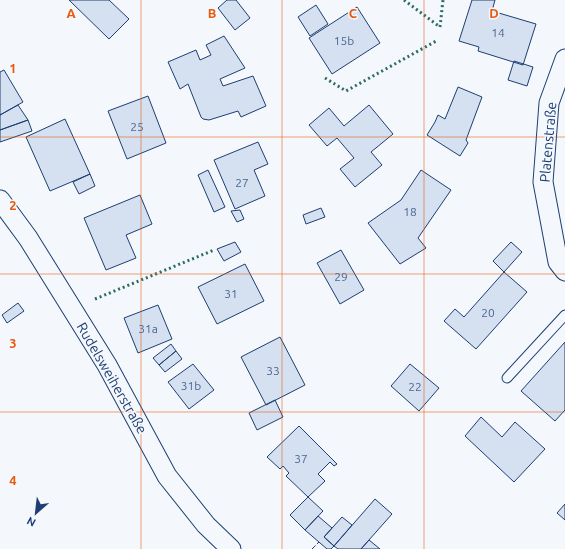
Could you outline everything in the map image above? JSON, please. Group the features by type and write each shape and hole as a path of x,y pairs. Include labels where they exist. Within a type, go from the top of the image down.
{"street":[{"name":"Platenstraße","path":"565,59 550,103 543,182 558,262 565,271"},
{"name":"Rudelsweiherstraße","path":"0,200 28,238 107,366 167,476 206,525 231,549"}],"lane":[{"path":"508,378 565,315"}],"building":[{"path":"69,0 109,0 129,19 109,39"},
{"path":"227,0 236,0 250,18 235,30 218,8"},
{"path":"472,0 495,0 492,11 536,24 523,65 478,51 479,47 459,41"},
{"path":"316,5 328,24 310,36 298,17"},
{"path":"357,7 380,43 332,74 309,38"},
{"path":"224,36 245,68 220,79 223,86 253,76 266,106 241,117 238,111 209,120 203,119 188,84 180,89 168,62 196,50 200,60 211,55 206,45"},
{"path":"514,61 533,67 527,86 508,80"},
{"path":"4,70 23,102 0,115 0,72"},
{"path":"458,87 482,97 466,140 468,143 460,156 427,135 438,115 445,119"},
{"path":"148,96 166,143 127,159 108,111"},
{"path":"18,105 28,120 0,130 0,115"},
{"path":"369,105 393,134 371,152 382,165 355,187 340,169 354,158 337,138 327,146 309,125 329,108 344,126"},
{"path":"65,119 90,174 50,191 26,137"},
{"path":"28,120 32,131 0,142 0,130"},
{"path":"258,142 268,164 254,170 265,196 235,209 214,160"},
{"path":"208,170 225,207 214,212 198,175"},
{"path":"421,170 451,190 418,238 426,248 400,264 368,223 401,200"},
{"path":"90,174 95,186 79,194 73,182"},
{"path":"140,195 152,224 126,235 136,258 106,270 84,218"},
{"path":"321,208 325,217 306,224 303,215"},
{"path":"240,210 244,219 237,222 231,211"},
{"path":"235,242 241,252 224,261 217,249"},
{"path":"511,242 522,252 504,272 493,261"},
{"path":"341,250 364,290 340,304 317,263"},
{"path":"245,264 264,301 217,324 198,287"},
{"path":"504,272 527,292 476,349 444,321 455,309 464,317"},
{"path":"18,303 24,311 7,323 2,315"},
{"path":"158,305 172,339 138,353 124,318"},
{"path":"280,337 305,385 266,405 241,357"},
{"path":"565,342 565,410 555,421 521,391"},
{"path":"171,344 176,351 159,365 153,358"},
{"path":"176,351 182,359 165,372 159,365"},
{"path":"193,364 214,390 189,409 168,382"},
{"path":"410,364 439,388 419,411 391,386"},
{"path":"275,400 283,417 257,430 249,413"},
{"path":"481,417 502,437 515,422 545,449 514,482 465,436"},
{"path":"299,426 337,464 334,466 330,462 318,474 325,481 308,497 286,476 289,473 283,466 280,469 267,457"},
{"path":"308,497 323,511 305,530 290,515"},
{"path":"375,499 392,514 361,549 338,549 334,546"},
{"path":"565,504 565,520 557,513"},
{"path":"318,516 332,528 324,537 334,546 331,549 327,549 305,530"},
{"path":"342,517 352,525 334,546 324,537"},
{"path":"369,540 380,549 361,549"}],"hedge":[{"path":"404,0 440,27 443,0"},
{"path":"325,78 346,91 438,40"},
{"path":"95,299 214,250"}],"fence":[{"path":"312,549 319,542"}]}
